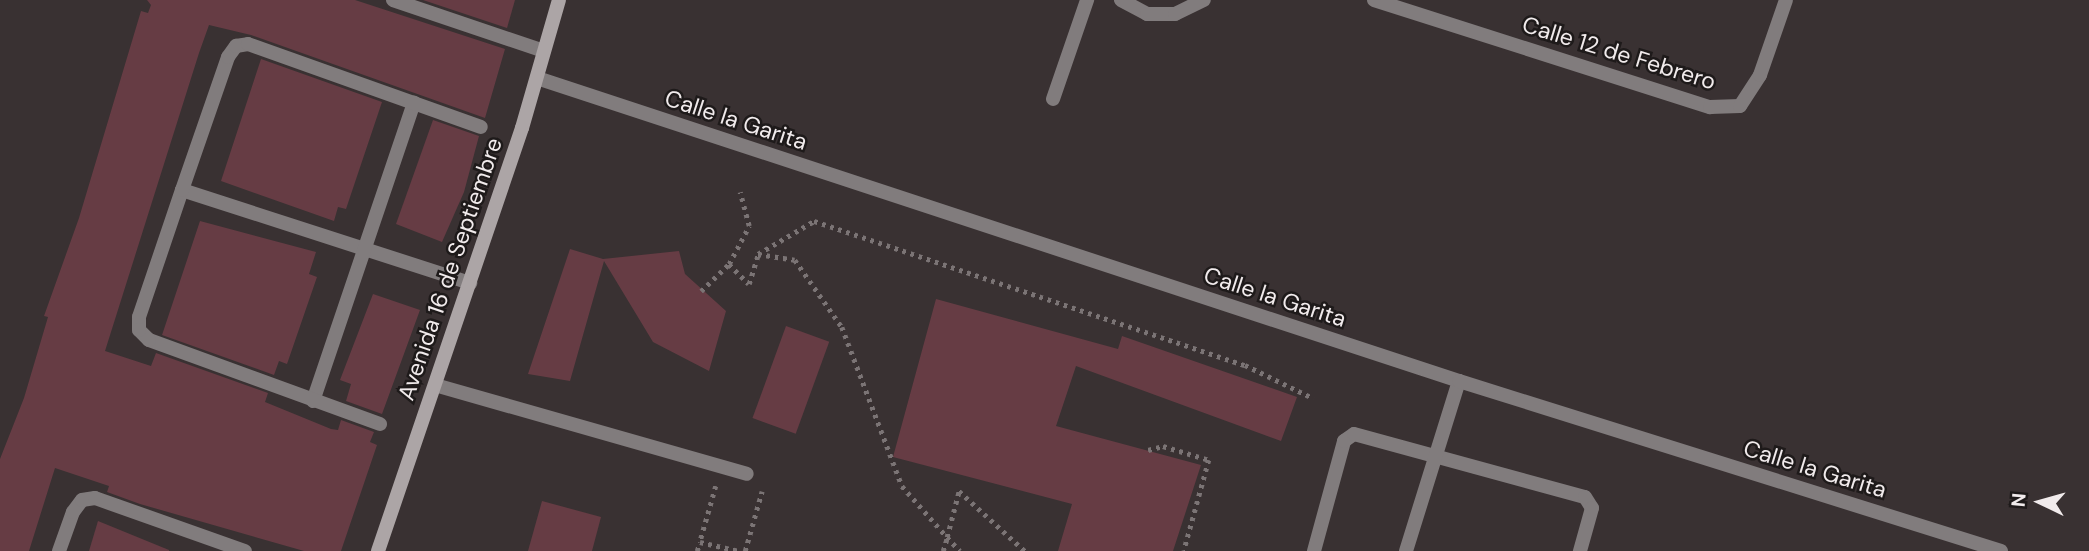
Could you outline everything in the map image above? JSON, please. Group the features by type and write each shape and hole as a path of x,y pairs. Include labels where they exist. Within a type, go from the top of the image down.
{"main road":[{"name":"Avenida 16 de Septiembre","path":"378,551 470,283 537,78 559,0"}],"street":[{"path":"393,0 544,51"},
{"path":"1053,99 1087,0"},
{"path":"1121,0 1147,13 1175,14 1203,0"},
{"name":"Calle 12 de Febrero","path":"1374,0 1710,107 1741,106 1760,75 1786,0"},
{"path":"380,424 149,340 139,330 182,190 228,57 236,46 248,44 481,127"},
{"name":"Calle la Garita","path":"537,78 1459,381 2001,551"},
{"path":"313,401 414,103"},
{"path":"182,190 470,283"},
{"path":"1406,551 1459,381"},
{"path":"435,385 750,479"},
{"path":"1314,551 1348,436 1435,456 1585,497 1591,508 1580,551"},
{"path":"60,551 73,512 82,499 95,498 245,551"}],"path":[{"path":"701,291 729,264 749,226 740,192"},
{"path":"729,264 749,284 758,254 814,220 1245,365 1313,398"},
{"path":"758,254 795,260 842,327 902,486 960,551"},
{"path":"1148,450 1163,446 1209,460 1184,551"},
{"path":"697,551 719,475"},
{"path":"745,551 763,487 750,479"},
{"path":"943,551 959,491 1025,551"},
{"path":"700,542 739,551"}],"building":[{"path":"147,0 355,0 505,49 485,118 251,35 209,25 199,53 105,351 151,366 156,353 268,393 265,402 331,429 338,430 341,420 374,432 370,442 377,445 341,551 304,551 140,504 107,492 109,486 55,468 29,551 0,551 0,459 24,398 48,317 44,316 79,218 141,11 148,13 151,5"},
{"path":"423,0 515,0 507,28"},
{"path":"261,59 382,102 346,209 338,207 334,221 221,181"},
{"path":"433,120 479,136 464,192 442,242 396,224"},
{"path":"200,221 316,252 309,274 317,277 287,364 279,361 274,375 162,335"},
{"path":"570,249 603,259 679,251 685,274 726,311 709,371 653,342 604,261 570,381 528,374"},
{"path":"373,294 420,310 382,414 346,401 351,384 340,380"},
{"path":"936,299 1118,349 1122,336 1297,397 1281,441 1076,366 1056,426 1201,465 1173,551 1058,551 1072,504 893,457"},
{"path":"786,326 829,342 796,434 752,418"},
{"path":"542,501 601,517 592,551 528,551"},
{"path":"98,521 169,550 169,551 89,551"}]}
